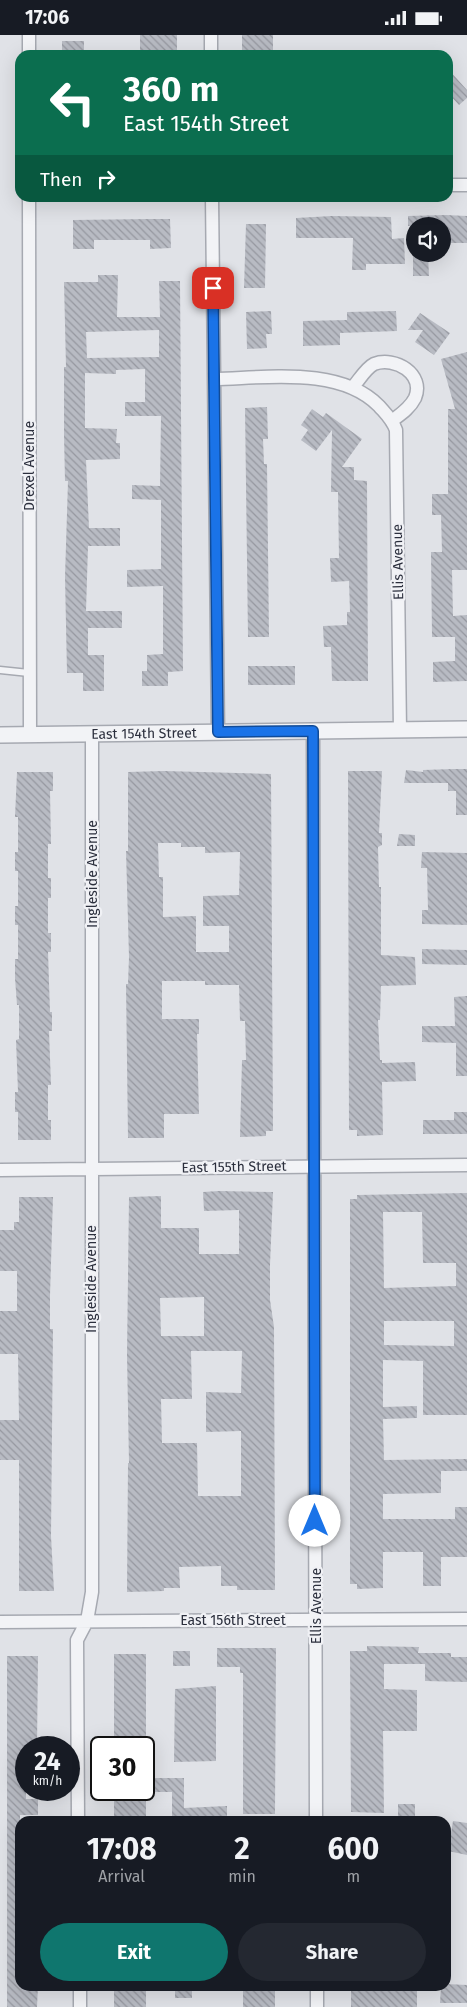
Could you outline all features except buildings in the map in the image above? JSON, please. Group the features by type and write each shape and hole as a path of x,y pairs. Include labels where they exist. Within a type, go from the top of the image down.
{"street":[{"path":"29,35 29,50"},
{"path":"211,35 211,50"},
{"path":"453,185 467,185"},
{"name":"Drexel Avenue","path":"29,202 30,735"},
{"path":"212,202 218,732"},
{"path":"214,379 319,378 338,381 353,387 375,402 392,420 409,407 416,397 416,385 411,373 400,363 387,361 372,365 353,387"},
{"name":"Ellis Avenue","path":"392,420 396,430 400,730"},
{"name":"East 154th Street","path":"0,735 467,729"},
{"name":"Ellis Avenue","path":"313,731 316,1816"},
{"name":"Ingleside Avenue","path":"78,1816 77,1640 87,1621 92,1592 92,734"},
{"name":"East 155th Street","path":"0,1170 467,1165"},
{"name":"East 156th Street","path":"0,1622 467,1619"},
{"path":"80,1991 80,2007"},
{"path":"316,1991 317,2007"}],"lane":[{"path":"0,670 29,673"}],"route":[{"path":"213,288 218,732 313,731 315,1521"}]}
